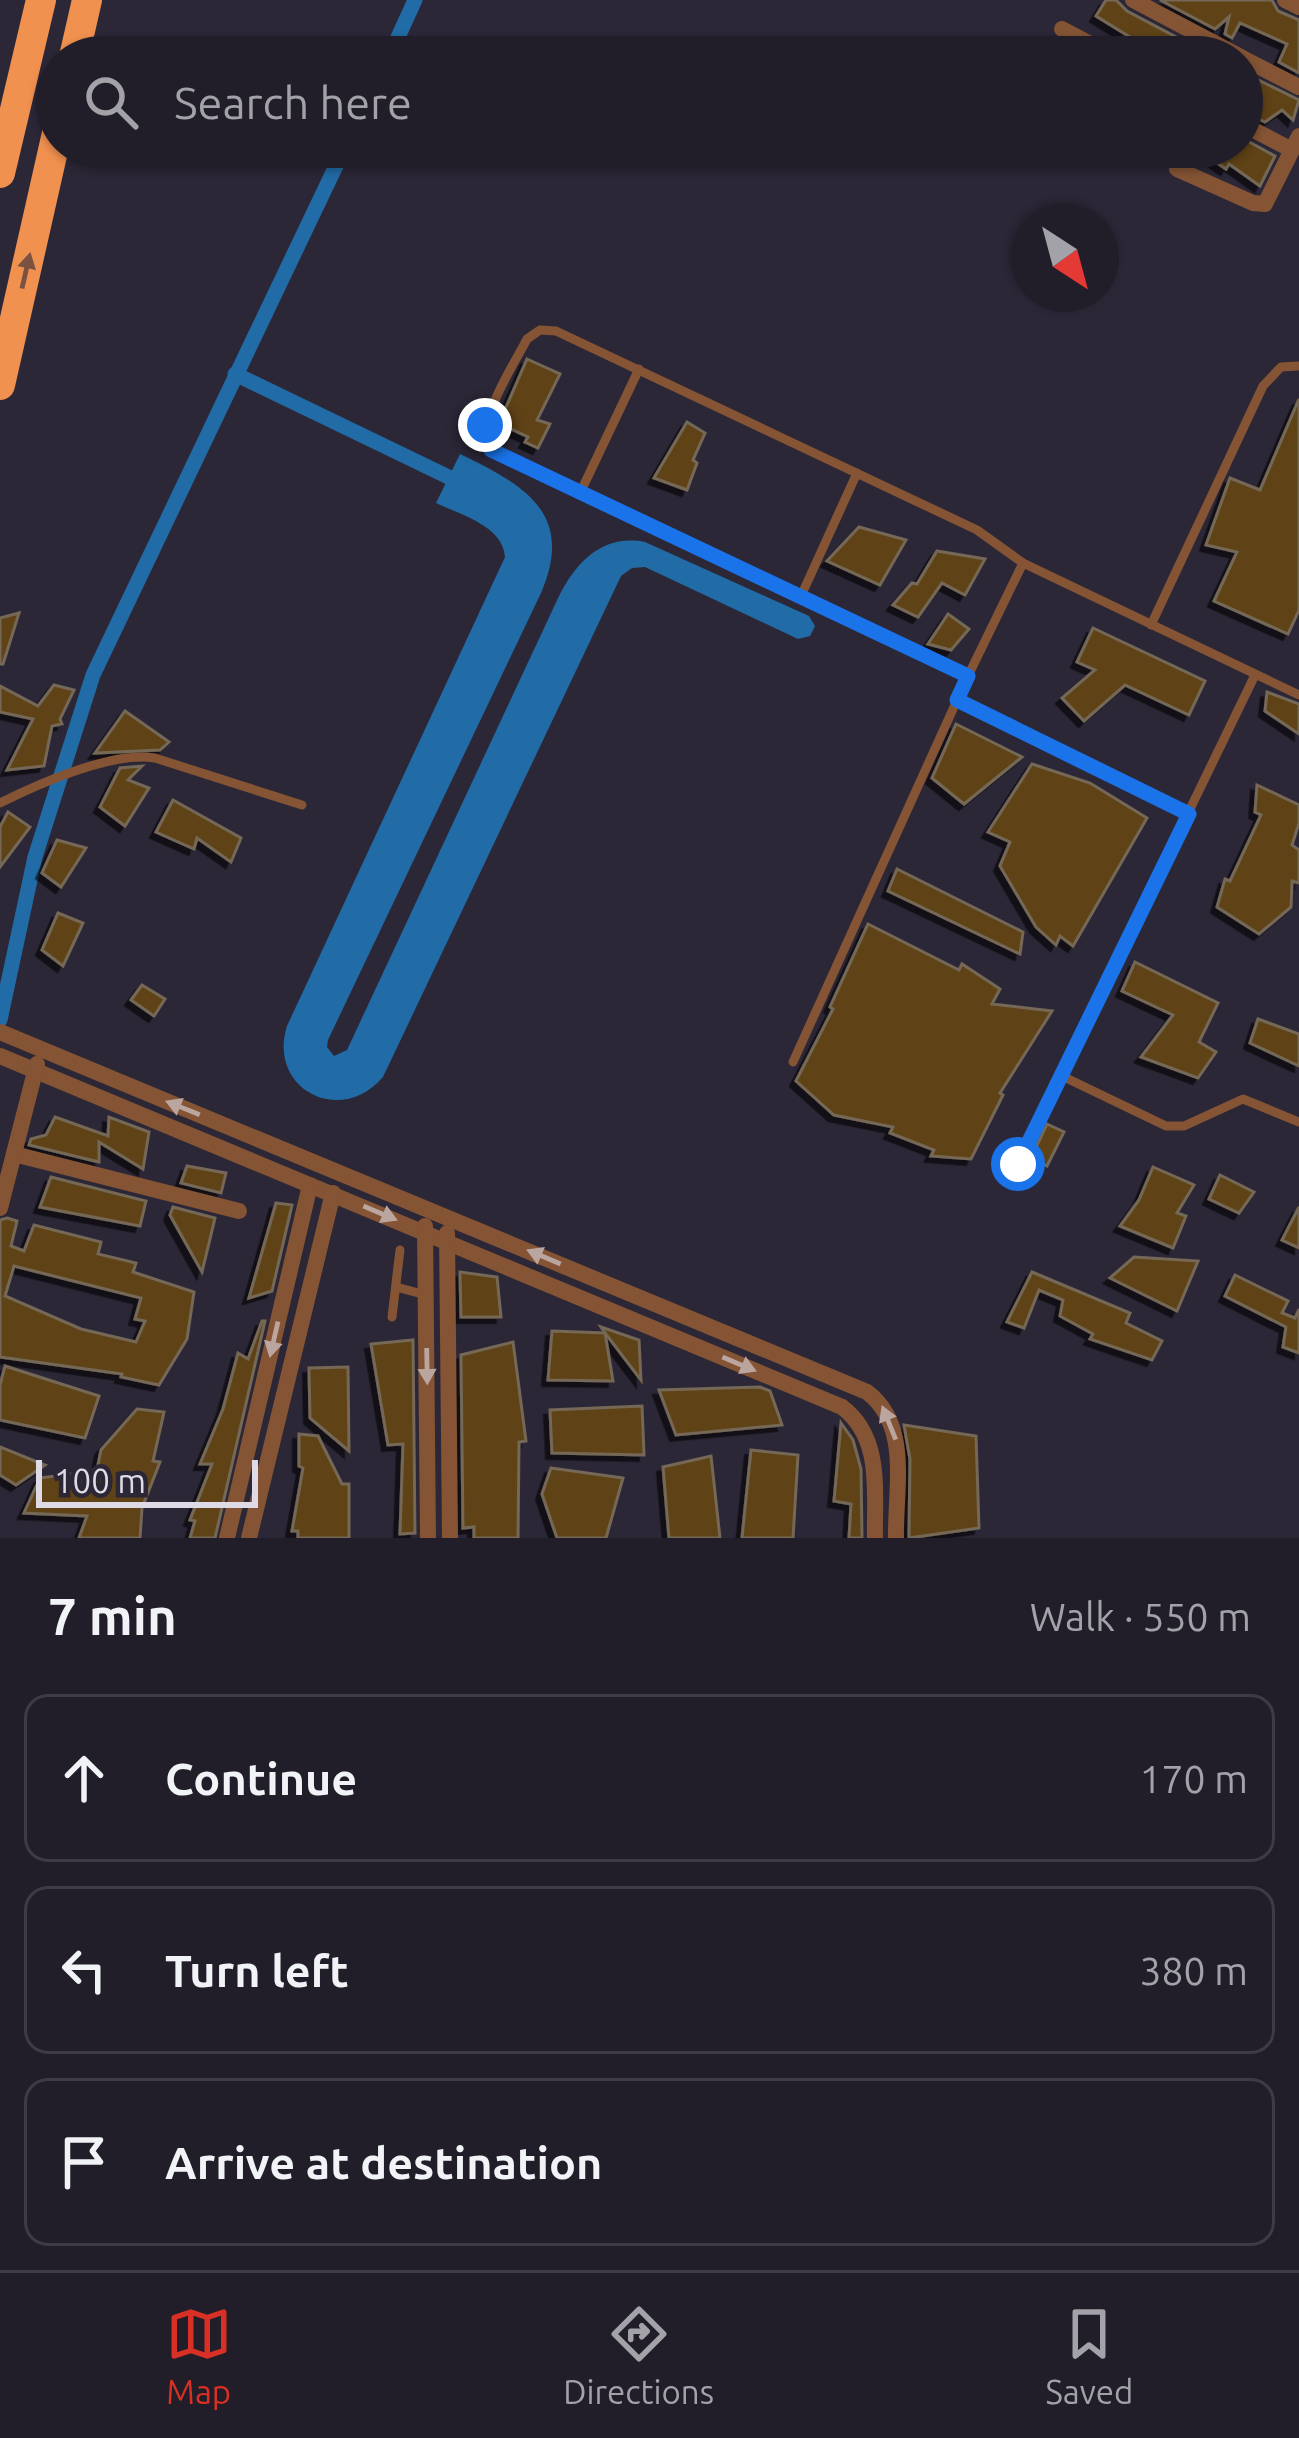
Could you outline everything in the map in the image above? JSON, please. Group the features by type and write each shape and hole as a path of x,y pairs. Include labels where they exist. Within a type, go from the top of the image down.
{"highway":[{"path":"0,173 41,0"},
{"path":"79,36 87,0"},
{"path":"0,385 49,168"}],"street":[{"path":"1132,0 1201,36"},
{"path":"1285,0 1299,7"},
{"path":"1062,29 1075,36"},
{"path":"1263,68 1299,88"},
{"path":"1177,169 1260,205 1270,200 1296,143 1263,131"},
{"path":"875,1538 873,1454 862,1427 842,1407 333,1193 35,1071 1,1062 4,1034 866,1392 886,1411 896,1437 896,1538"},
{"path":"0,1208 41,1050"},
{"path":"14,1154 239,1211"},
{"path":"226,1538 310,1185"},
{"path":"249,1538 333,1193"},
{"path":"425,1207 428,1538"},
{"path":"447,1216 450,1538"}],"lane":[{"path":"968,676 491,450 484,434 487,419 527,339 540,330 556,331 639,369 977,530 1024,563 1299,695"},
{"path":"1151,626 1263,386 1281,368 1299,366"},
{"path":"581,491 639,369"},
{"path":"801,596 857,473"},
{"path":"793,1062 1024,563"},
{"path":"1018,1164 1255,675"},
{"path":"957,700 1189,814"},
{"path":"0,803 114,759 136,756 302,805"},
{"path":"1062,1076 1166,1126 1184,1126 1243,1099 1299,1123"},
{"path":"392,1317 400,1250"},
{"path":"396,1287 426,1295"}],"water":[{"path":"460,454 504,477 537,504 552,541 550,565 541,593 328,1040 334,1056 347,1050 559,596 583,561 616,542 645,542 809,616 815,626 810,636 798,639 645,567 632,568 621,576 383,1077 366,1092 329,1099 312,1094 288,1068 287,1026 505,557 489,529 436,503"}],"building":[{"path":"1106,0 1116,0 1174,36 1128,36 1096,16"},
{"path":"1160,0 1272,0 1278,11 1299,20 1299,73 1279,62 1287,44 1240,23 1228,36 1229,17 1215,29"},
{"path":"1263,82 1299,100 1293,120 1282,110 1265,122"},
{"path":"1263,149 1275,156 1260,186 1235,168 1263,168"},
{"path":"527,359 560,374 537,420 550,424 538,448 525,442 528,437 507,427 497,428"},
{"path":"1299,399 1299,610 1288,634 1214,601 1237,552 1206,545 1230,478 1260,490"},
{"path":"687,422 705,433 687,490 654,478"},
{"path":"859,527 906,540 880,585 827,561"},
{"path":"937,551 985,559 965,595 942,583 918,617 893,605 912,583 917,584"},
{"path":"19,613 3,664 0,664 0,618"},
{"path":"948,614 969,629 951,650 928,644"},
{"path":"1093,628 1205,681 1189,715 1125,685 1084,721 1062,698 1095,670 1077,662"},
{"path":"54,685 74,690 62,724 52,726 44,766 7,770 33,719 0,712 0,686 38,706"},
{"path":"1267,692 1299,704 1299,734 1265,711"},
{"path":"125,711 169,742 160,750 95,753"},
{"path":"956,724 1022,757 964,804 932,778"},
{"path":"1032,764 1090,783 1147,818 1073,946 1060,936 1056,945 1036,927 1000,866 1010,842 988,832"},
{"path":"142,766 128,780 149,788 125,826 100,807 120,768"},
{"path":"1257,785 1299,805 1292,845 1299,850 1299,883 1292,881 1291,907 1259,934 1217,907 1225,879 1230,881 1261,815 1255,812"},
{"path":"173,800 241,838 231,862 197,838 194,849 156,832"},
{"path":"8,812 30,827 0,867 0,827"},
{"path":"57,840 86,848 61,887 42,873"},
{"path":"897,869 1023,932 1020,954 888,891"},
{"path":"58,913 83,923 63,966 42,950"},
{"path":"868,924 959,970 962,964 1000,989 992,1004 1052,1011 1000,1093 971,1159 931,1156 934,1150 890,1133 893,1127 834,1115 796,1081 833,1009"},
{"path":"1135,962 1218,1003 1199,1042 1216,1052 1198,1078 1141,1057 1173,1015 1122,991"},
{"path":"142,985 165,999 154,1016 131,1000"},
{"path":"1258,1019 1299,1034 1299,1066 1250,1043"},
{"path":"55,1117 108,1136 109,1117 149,1132 143,1169 99,1142 99,1162 29,1145 31,1139 46,1135"},
{"path":"1047,1124 1064,1132 1047,1166 1031,1158"},
{"path":"187,1166 226,1173 221,1193 181,1183"},
{"path":"1153,1167 1194,1185 1177,1213 1186,1216 1173,1248 1120,1226 1139,1200"},
{"path":"1220,1175 1254,1192 1239,1213 1209,1199"},
{"path":"51,1177 146,1201 140,1226 40,1207"},
{"path":"276,1203 292,1205 272,1291 249,1298"},
{"path":"173,1207 215,1218 202,1272 170,1215"},
{"path":"1299,1207 1299,1248 1282,1240"},
{"path":"0,1220 17,1221 11,1246 24,1251 34,1225 101,1242 98,1254 136,1263 133,1272 194,1292 187,1339 159,1385 122,1374 0,1357","holes":["14,1266 141,1298 135,1319 145,1321 136,1342 81,1329 5,1296"]},
{"path":"1134,1257 1198,1261 1177,1311 1110,1278"},
{"path":"460,1272 497,1277 501,1317 461,1317"},
{"path":"1032,1272 1130,1313 1126,1323 1162,1341 1152,1360 1090,1339 1093,1334 1060,1316 1063,1300 1039,1290 1024,1328 1007,1322"},
{"path":"1235,1275 1288,1301 1282,1313 1295,1318 1299,1309 1299,1353 1283,1347 1286,1327 1225,1296"},
{"path":"262,1321 215,1538 190,1538 195,1521 190,1520 212,1464 200,1464 223,1409 238,1353 248,1359"},
{"path":"601,1327 639,1340 641,1380 605,1333"},
{"path":"552,1331 605,1333 613,1381 548,1380"},
{"path":"413,1340 415,1533 400,1534 403,1444 388,1445 371,1344"},
{"path":"513,1342 526,1441 519,1442 518,1538 474,1538 474,1527 463,1528 461,1355"},
{"path":"5,1366 99,1396 85,1438 0,1420"},
{"path":"348,1367 349,1451 310,1418 309,1368"},
{"path":"760,1387 770,1391 782,1425 676,1435 659,1390"},
{"path":"642,1406 644,1455 552,1453 550,1410"},
{"path":"137,1409 164,1412 153,1461 160,1462 142,1508 140,1538 79,1538 87,1516 24,1513 40,1478 97,1470 101,1450"},
{"path":"841,1423 853,1440 861,1469 862,1538 849,1538 851,1504 834,1501"},
{"path":"904,1425 976,1436 979,1528 909,1538 910,1459"},
{"path":"299,1434 318,1436 342,1484 349,1484 349,1538 298,1538 298,1531 292,1531 303,1468 299,1466"},
{"path":"0,1447 45,1465 16,1485 0,1475"},
{"path":"751,1450 798,1455 793,1538 742,1538"},
{"path":"711,1456 720,1538 669,1538 663,1467"},
{"path":"551,1468 623,1478 606,1538 557,1538 542,1494"}],"waterway":[{"path":"399,36 415,0"},
{"path":"0,1020 35,857 93,675 335,168"},
{"path":"235,374 463,484"}],"route":[{"path":"485,425 491,450 968,676 957,700 1189,814 1018,1164"}]}
